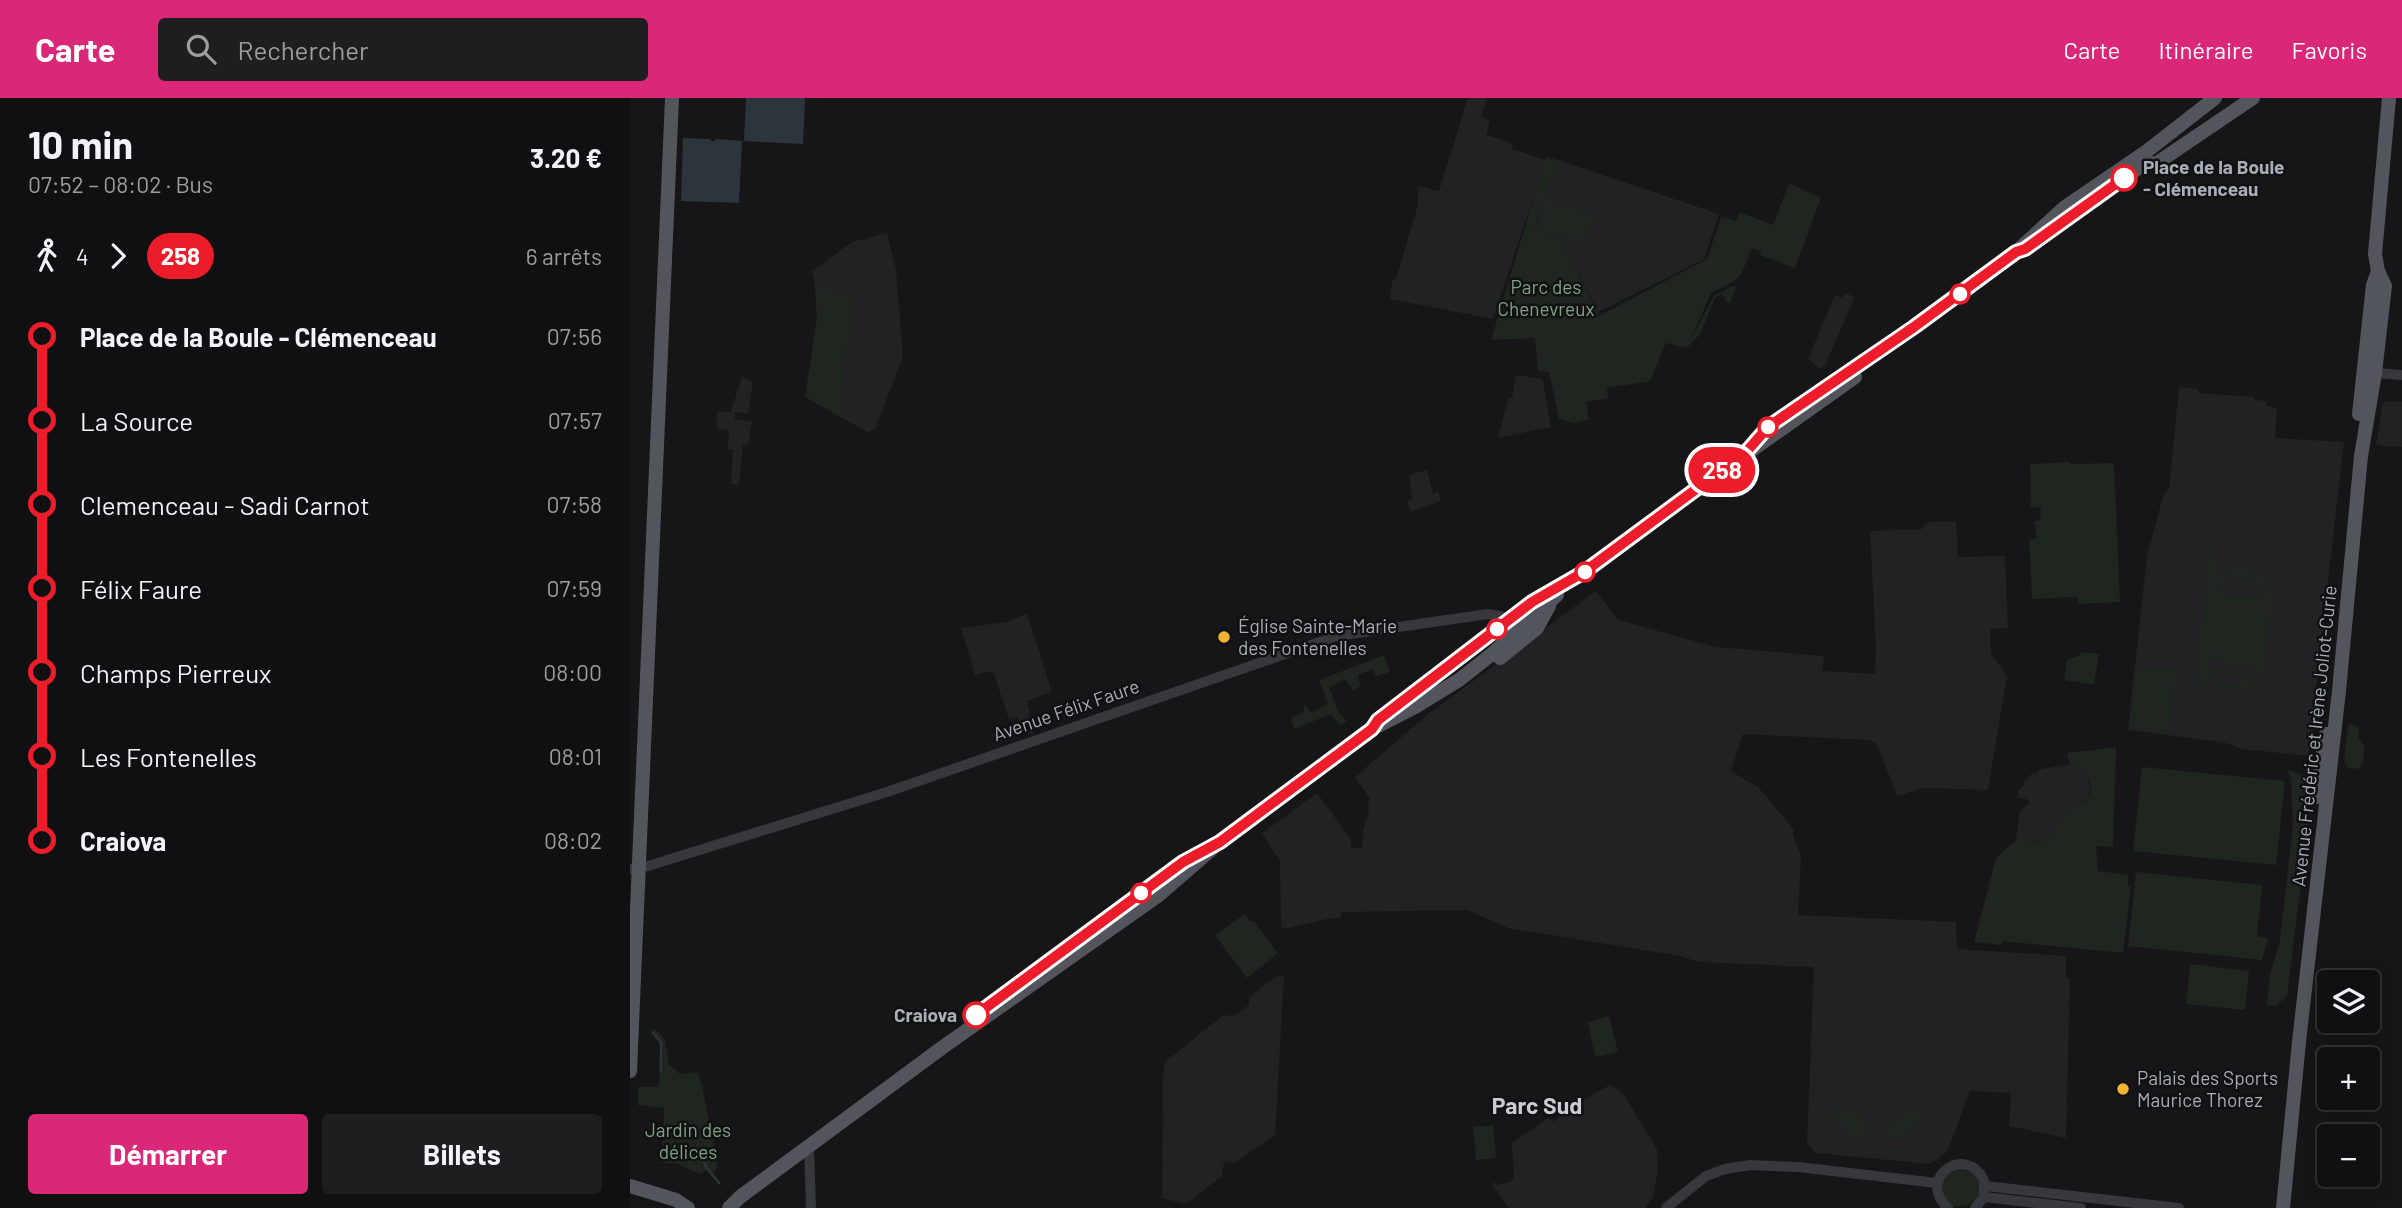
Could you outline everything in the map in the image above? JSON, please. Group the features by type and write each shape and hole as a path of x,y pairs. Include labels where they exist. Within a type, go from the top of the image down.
{"main road":[{"path":"630,1071 634,868 672,98"},
{"path":"2145,158 2215,98"},
{"path":"1415,707 1428,706 1448,694 1520,627 1532,602 1567,584 1747,451 1768,427 1914,327 2016,252 2065,207 2089,196 2229,98"},
{"path":"2145,158 2208,122 2241,98"},
{"path":"2145,158 2155,164 2253,98"},
{"name":"Avenue Frédéric et Irène Joliot-Curie","path":"2283,1208 2339,691 2361,456 2375,373 2385,286 2378,271 2375,254 2389,98"},
{"path":"2208,122 2224,119"},
{"name":"Avenue Frédéric et Irène Joliot-Curie","path":"2273,1208 2317,822 2321,762 2339,636 2361,383 2373,285 2378,271"},
{"path":"729,1208 740,1196 943,1047 976,1015 1183,862 1220,842 1372,729 1459,680 1460,670 1498,637 1520,627 1541,624 1552,600 1567,584"},
{"path":"1372,729 1378,720 1520,627"},
{"path":"630,1186 676,1200 688,1208"},
{"path":"718,1208 728,1200 740,1196"}],"street":[{"path":"2375,373 2402,374"},
{"name":"Avenue Félix Faure","path":"634,868 876,796 1337,636 1488,614 1520,627"},
{"path":"805,1149 811,1208"},
{"path":"1948,1208 1938,1196 1937,1183 1943,1171 1965,1164 1978,1170 1985,1192 1975,1208"},
{"path":"1667,1208 1706,1176 1725,1169 1750,1165 1798,1167 1937,1183"},
{"path":"1985,1192 2081,1208"},
{"path":"1985,1192 2179,1208"}],"shaded area":[{"path":"746,98 805,98 803,144 744,141"},
{"path":"1468,98 1487,98 1481,117 1490,121 1486,135 1513,143 1512,149 1546,160 1493,319 1390,299 1392,282 1397,276 1418,205 1418,186 1439,191"},
{"path":"683,138 709,139 713,142 716,139 742,141 739,203 681,201"},
{"path":"1558,160 1719,214 1704,259 1598,312 1562,240 1534,230"},
{"path":"887,233 896,270 903,357 875,429 868,432 842,418 840,396 855,297 831,292 829,286 818,290 812,271 852,242"},
{"path":"1845,293 1855,297 1825,365 1820,369 1808,359 1835,295 1842,298"},
{"path":"1516,375 1543,381 1551,427 1498,438 1508,398 1512,398"},
{"path":"742,376 753,382 748,414 735,412 735,419 752,422 748,445 743,445 739,485 731,484 733,450 728,449 729,430 717,429 717,412 731,412"},
{"path":"2179,387 2198,389 2199,393 2254,397 2255,400 2266,401 2266,406 2277,408 2275,438 2344,442 2308,756 2243,749 2222,742 2128,730 2147,556 2163,496 2169,489"},
{"path":"2383,402 2402,402 2402,447 2376,445"},
{"path":"1427,470 1433,494 1438,492 1441,501 1411,512 1407,501 1412,499 1409,475"},
{"path":"1956,521 1958,557 2005,556 2008,628 1990,629 1991,654 2007,676 1988,790 1923,788 1897,796 1877,744 1869,740 1743,734 1731,771 1759,788 1794,830 1801,857 1798,915 1956,922 1957,949 2066,956 2066,977 2070,978 2066,1138 2009,1126 2011,1093 1970,1091 1947,1152 1930,1164 1815,1153 1807,1143 1814,967 1699,962 1680,956 1508,928 1467,910 1342,912 1341,906 1341,918 1284,929 1281,927 1280,861 1262,833 1317,793 1351,839 1351,848 1362,848 1363,829 1368,816 1367,802 1370,799 1355,777 1427,715 1596,591 1618,620 1716,647 1824,656 1822,671 1875,674 1870,531 1922,529 1929,522"},
{"path":"1027,614 1052,692 1027,701 1034,733 1028,735 1023,720 1019,721 1017,717 1009,719 993,671 975,675 961,628 1005,622"},
{"path":"2070,764 2080,766 2088,775 2090,788 2087,798 2065,816 2047,841 2016,840 2020,812 2030,802 2017,797 2017,792 2025,784 2023,782 2041,769"},
{"path":"1278,975 1284,977 1275,1135 1235,1163 1224,1162 1222,1176 1186,1204 1162,1198 1165,1062 1222,1016 1235,1015 1249,1005 1249,997"},
{"path":"1610,1085 1622,1092 1657,1149 1658,1169 1653,1198 1645,1208 1509,1208 1492,1184 1493,1182 1498,1185 1514,1178 1512,1143 1548,1118 1552,1122 1581,1101"}],"green space":[{"name":"Parc des Chenevreux","path":"1546,157 1558,160 1534,230 1562,240 1599,316 1707,259 1721,217 1736,221 1740,212 1773,225 1789,183 1821,198 1795,268 1760,255 1761,251 1752,248 1739,276 1711,293 1691,339 1714,296 1733,286 1736,287 1730,303 1721,295 1715,297 1701,333 1687,348 1666,343 1650,381 1607,388 1608,398 1586,402 1589,420 1574,423 1559,419 1549,372 1538,371 1535,338 1491,340"},
{"path":"1546,199 1594,215 1585,243 1537,227"},
{"path":"814,278 818,289 830,286 831,292 855,297 840,396 842,418 805,397 817,318"},
{"path":"2114,463 2120,602 2078,604 2077,597 2032,599 2029,539 2037,539 2034,521 2042,520 2039,517 2042,514 2041,507 2031,508 2030,464"},
{"path":"2210,553 2218,554 2216,579 2227,571 2240,569 2250,571 2266,583 2271,611 2266,662 2257,681 2243,690 2226,690 2205,675 2204,686 2195,686","holes":["2242,575 2257,582 2264,598 2214,593 2225,579","2214,594 2208,660 2257,666 2246,680 2239,683 2232,684 2217,679 2207,665"]},
{"path":"2082,652 2099,654 2094,685 2064,680 2067,660"},
{"path":"1384,655 1390,672 1376,676 1373,669 1358,675 1360,685 1354,691 1345,679 1329,687 1339,713 1347,721 1340,725 1331,714 1294,729 1291,718 1304,712 1303,707 1306,705 1310,713 1328,704 1319,680"},
{"path":"2137,666 2176,670 2170,732 2130,727"},
{"path":"2348,724 2359,726 2358,738 2365,747 2362,765 2357,769 2348,768 2344,762"},
{"path":"2116,747 2113,847 2096,846 2098,871 2128,875 2128,886 2131,887 2123,953 2002,941 2001,945 1974,942 1996,858 2016,840 2047,841 2068,813 2084,801 2089,793 2091,788 2088,777 2081,769 2070,764 2067,753"},
{"path":"2142,767 2285,781 2276,865 2133,851"},
{"path":"2288,770 2314,778 2287,996 2276,1006 2267,1005 2270,975 2280,940 2293,825"},
{"path":"2136,872 2262,885 2257,936 2268,938 2262,960 2128,946"},
{"path":"1245,914 1251,922 1254,921 1278,953 1247,978 1215,935"},
{"path":"2190,964 2249,971 2245,1010 2186,1004"},
{"path":"1609,1016 1618,1052 1595,1057 1588,1022"},
{"name":"Jardin des délices","path":"654,1029 665,1039 669,1065 680,1074 697,1072 717,1163 717,1169 710,1174 707,1170 699,1174 676,1163 662,1163 664,1108 638,1105 638,1087 659,1087 660,1042 650,1031"},
{"path":"1832,1109 1858,1111 1870,1132 1869,1137 1854,1138 1834,1116"},
{"path":"1899,1113 1924,1114 1921,1121 1900,1140 1885,1137 1884,1133"},
{"path":"1493,1125 1496,1158 1476,1160 1473,1127"},
{"path":"1959,1167 1979,1176 1982,1191 1970,1204 1951,1206 1941,1194 1943,1177"}],"waterway":[{"path":"653,1033 661,1042 661,1072"},
{"path":"702,1157 706,1167 719,1183"}],"bus line":[{"name":"258","path":"976,1015 1183,862 1220,842 1372,729 1378,720 1532,602 1567,584 1718,473 1747,451 1768,427 2124,178"}],"place":[{"name":"Place de la Boule - Clémenceau","path":"2124,178"},
{"name":"Église Sainte-Marie des Fontenelles","path":"1224,637"},
{"name":"Craiova","path":"976,1015"},
{"name":"Palais des Sports Maurice Thorez","path":"2123,1089"}],"district":[{"name":"Parc Sud","path":"1537,1106"}]}
